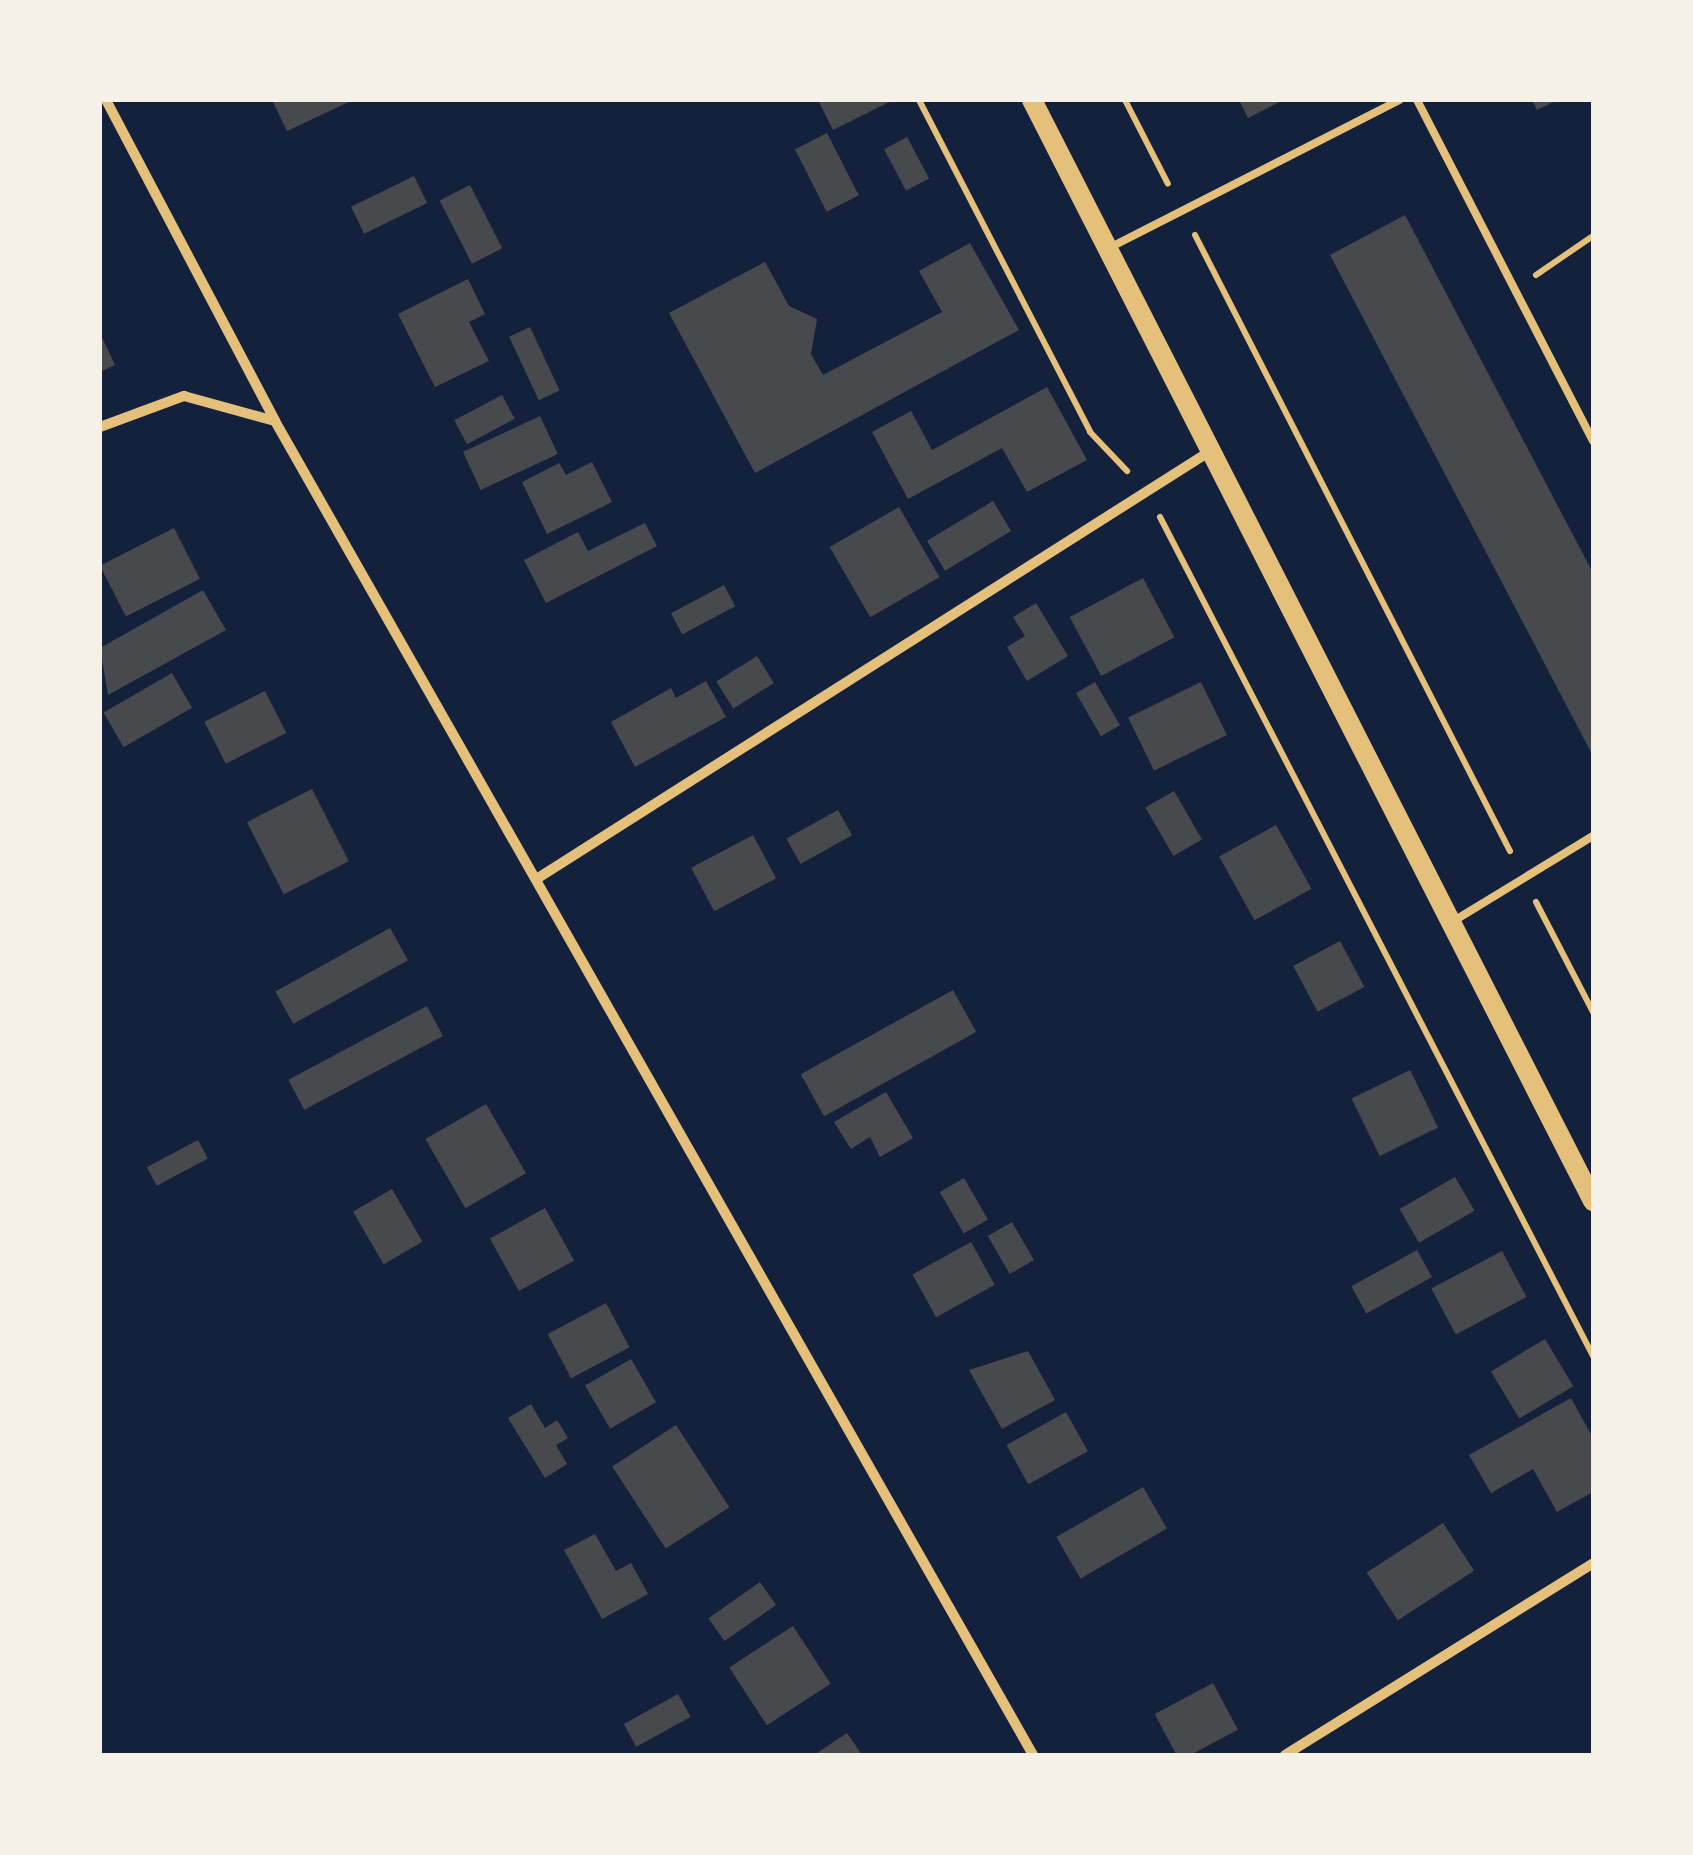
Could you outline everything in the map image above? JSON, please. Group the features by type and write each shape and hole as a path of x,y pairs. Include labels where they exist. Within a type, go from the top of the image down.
{"main road":[{"path":"1032,100 1593,1201"}],"street":[{"path":"106,100 274,421 538,878 1033,1755"},
{"path":"100,427 184,396 274,421"},
{"path":"538,878 1212,450"},
{"path":"1285,1755 1593,1563"}],"lane":[{"path":"1108,248 1399,100"},
{"path":"1417,100 1593,441"},
{"path":"1452,922 1593,836"}],"path":[{"path":"919,100 1090,432 1147,492 1593,1356"},
{"path":"1125,100 1593,1012"},
{"path":"1515,290 1593,236"}],"building":[{"path":"272,100 353,100 287,131"},
{"path":"818,100 893,100 833,130"},
{"path":"1239,100 1283,100 1248,118"},
{"path":"1532,100 1557,100 1537,110"},
{"path":"827,133 859,195 827,212 795,149"},
{"path":"907,137 929,178 906,191 884,149"},
{"path":"414,176 427,203 364,234 351,207"},
{"path":"470,185 502,248 472,264 440,200"},
{"path":"1405,215 1593,573 1593,756 1330,255"},
{"path":"970,243 1019,330 755,473 669,313 765,262 789,306 817,319 811,354 823,375 942,312 919,271"},
{"path":"468,279 485,314 469,322 489,361 435,387 398,314"},
{"path":"530,327 560,390 539,400 509,337"},
{"path":"100,333 115,365 100,372"},
{"path":"1047,387 1087,460 1027,492 1002,448 908,499 872,432 911,411 932,450"},
{"path":"502,395 515,419 467,444 454,420"},
{"path":"540,416 558,454 481,490 463,452"},
{"path":"592,462 612,502 547,534 522,482 559,463 566,475"},
{"path":"993,501 1011,531 945,571 927,541"},
{"path":"899,507 940,577 870,617 830,547"},
{"path":"645,523 657,546 546,603 524,560 578,532 588,551"},
{"path":"174,528 200,579 126,616 100,566"},
{"path":"1143,578 1174,637 1101,676 1070,617"},
{"path":"724,585 735,606 682,634 671,613"},
{"path":"203,590 226,630 108,695 100,648"},
{"path":"1036,603 1068,656 1027,681 1007,647 1025,636 1013,617"},
{"path":"757,656 774,683 733,709 716,681"},
{"path":"172,673 192,708 124,747 104,712"},
{"path":"706,681 726,717 635,767 611,722 671,688 676,698"},
{"path":"1095,682 1120,725 1101,736 1076,693"},
{"path":"1201,682 1227,735 1154,771 1128,718"},
{"path":"265,691 286,733 226,764 204,722"},
{"path":"312,789 349,861 284,894 247,822"},
{"path":"1174,791 1202,839 1173,856 1145,808"},
{"path":"838,810 852,835 800,864 786,839"},
{"path":"1276,825 1311,889 1255,920 1219,857"},
{"path":"753,835 776,878 714,911 691,868"},
{"path":"390,928 408,960 293,1024 275,992"},
{"path":"1340,941 1364,987 1318,1012 1293,966"},
{"path":"953,990 976,1032 824,1116 801,1074"},
{"path":"427,1006 443,1036 304,1110 288,1080"},
{"path":"1410,1070 1438,1128 1380,1156 1352,1098"},
{"path":"886,1092 913,1138 880,1157 870,1137 851,1149 834,1122"},
{"path":"486,1104 526,1173 465,1208 425,1139"},
{"path":"198,1140 208,1159 157,1186 147,1167"},
{"path":"1455,1177 1474,1211 1419,1243 1400,1209"},
{"path":"964,1178 988,1220 964,1234 940,1192"},
{"path":"392,1189 422,1242 384,1264 353,1212"},
{"path":"545,1208 574,1260 519,1291 490,1239"},
{"path":"1012,1222 1034,1260 1010,1274 988,1236"},
{"path":"971,1242 995,1285 936,1317 912,1274"},
{"path":"1417,1250 1432,1277 1366,1313 1351,1286"},
{"path":"1502,1251 1526,1297 1456,1334 1431,1289"},
{"path":"606,1303 629,1347 571,1378 548,1334"},
{"path":"1545,1339 1573,1386 1519,1419 1491,1371"},
{"path":"1028,1351 1055,1400 1002,1429 969,1370"},
{"path":"631,1359 656,1402 610,1429 585,1386"},
{"path":"1571,1398 1593,1438 1593,1492 1557,1512 1533,1469 1491,1493 1469,1455"},
{"path":"531,1404 545,1428 557,1420 568,1438 556,1445 567,1464 545,1478 508,1418"},
{"path":"1066,1412 1088,1451 1028,1484 1007,1445"},
{"path":"676,1425 729,1507 666,1549 612,1466"},
{"path":"1143,1487 1167,1529 1080,1579 1056,1537"},
{"path":"1443,1523 1474,1571 1398,1620 1367,1573"},
{"path":"595,1534 616,1571 631,1563 648,1594 602,1619 564,1550"},
{"path":"760,1582 776,1605 724,1641 708,1618"},
{"path":"793,1626 831,1684 767,1725 729,1667"},
{"path":"1213,1683 1238,1730 1190,1755 1177,1755 1155,1714"},
{"path":"678,1694 691,1717 636,1747 624,1724"},
{"path":"847,1733 862,1755 814,1755"}]}
